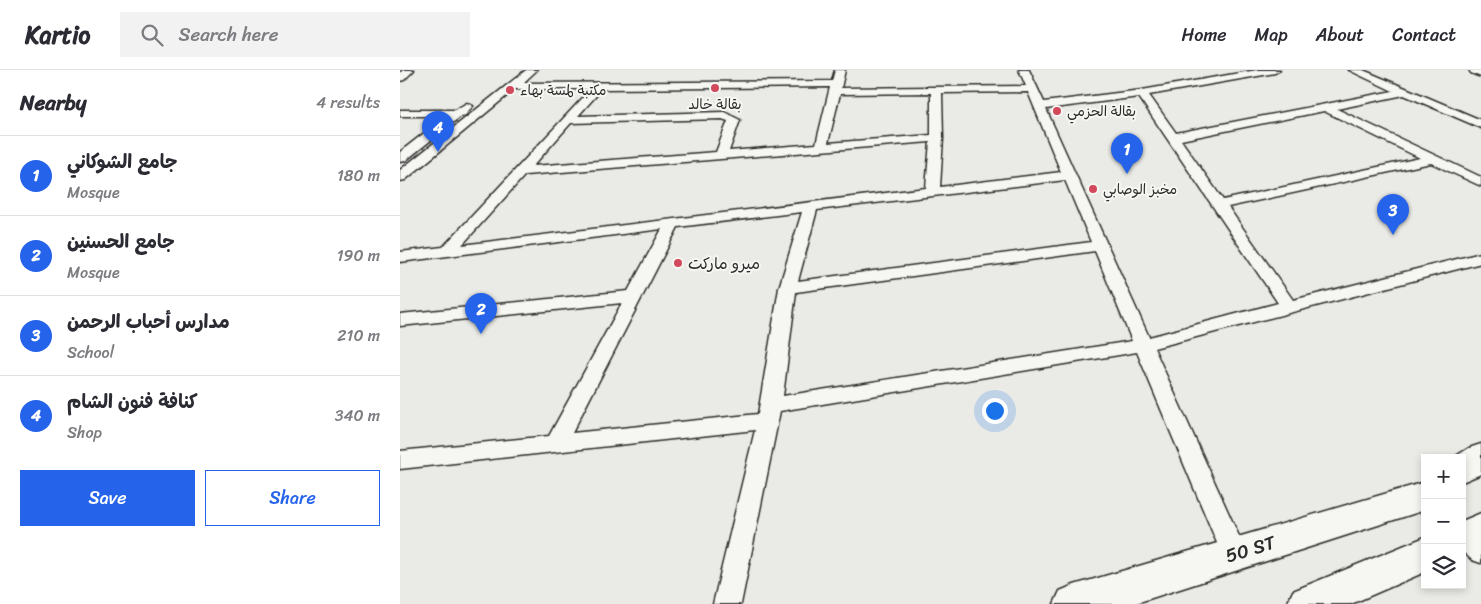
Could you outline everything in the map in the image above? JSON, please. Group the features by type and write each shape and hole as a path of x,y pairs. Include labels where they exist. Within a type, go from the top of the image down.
{"main road":[{"path":"1476,70 1481,72"},
{"path":"1466,466 1481,457"},
{"path":"1466,484 1481,479"},
{"name":"50 ST","path":"1074,604 1421,497"},
{"path":"1307,604 1421,556"}],"street":[{"path":"499,81 513,70"},
{"path":"400,177 532,70"},
{"path":"821,147 840,70"},
{"path":"1024,70 1234,554"},
{"path":"511,86 936,90 1036,97 1142,94 1275,70"},
{"path":"1354,70 1481,124"},
{"path":"448,251 599,86"},
{"path":"934,191 937,138 936,90"},
{"path":"1172,138 1403,92"},
{"path":"1142,94 1289,306"},
{"path":"400,158 479,97"},
{"path":"1327,108 1481,182"},
{"path":"400,113 478,114"},
{"path":"568,120 724,115 734,120 721,155"},
{"path":"520,171 937,138"},
{"path":"1219,206 1432,159"},
{"path":"400,257 1069,175"},
{"path":"727,604 769,413 788,288 811,206"},
{"path":"556,443 673,223"},
{"path":"788,288 1100,246"},
{"path":"400,460 556,443 769,413 1143,345 1289,306 1479,260"},
{"path":"400,320 635,296"}],"place":[{"name":"بقالة خالد","path":"715,88"},
{"name":"مكتبة لمسة بهاء","path":"510,90"},
{"name":"بقالة الحزمي","path":"1057,111"},
{"name":"كنافة فنون الشام","path":"438,152"},
{"name":"جامع الشوكاني","path":"1127,174"},
{"name":"مخبز الوصابي","path":"1093,189"},
{"name":"مدارس أحباب الرحمن","path":"1393,235"},
{"name":"ميرو ماركت","path":"678,263"},
{"name":"جامع الحسنين","path":"481,334"}]}
